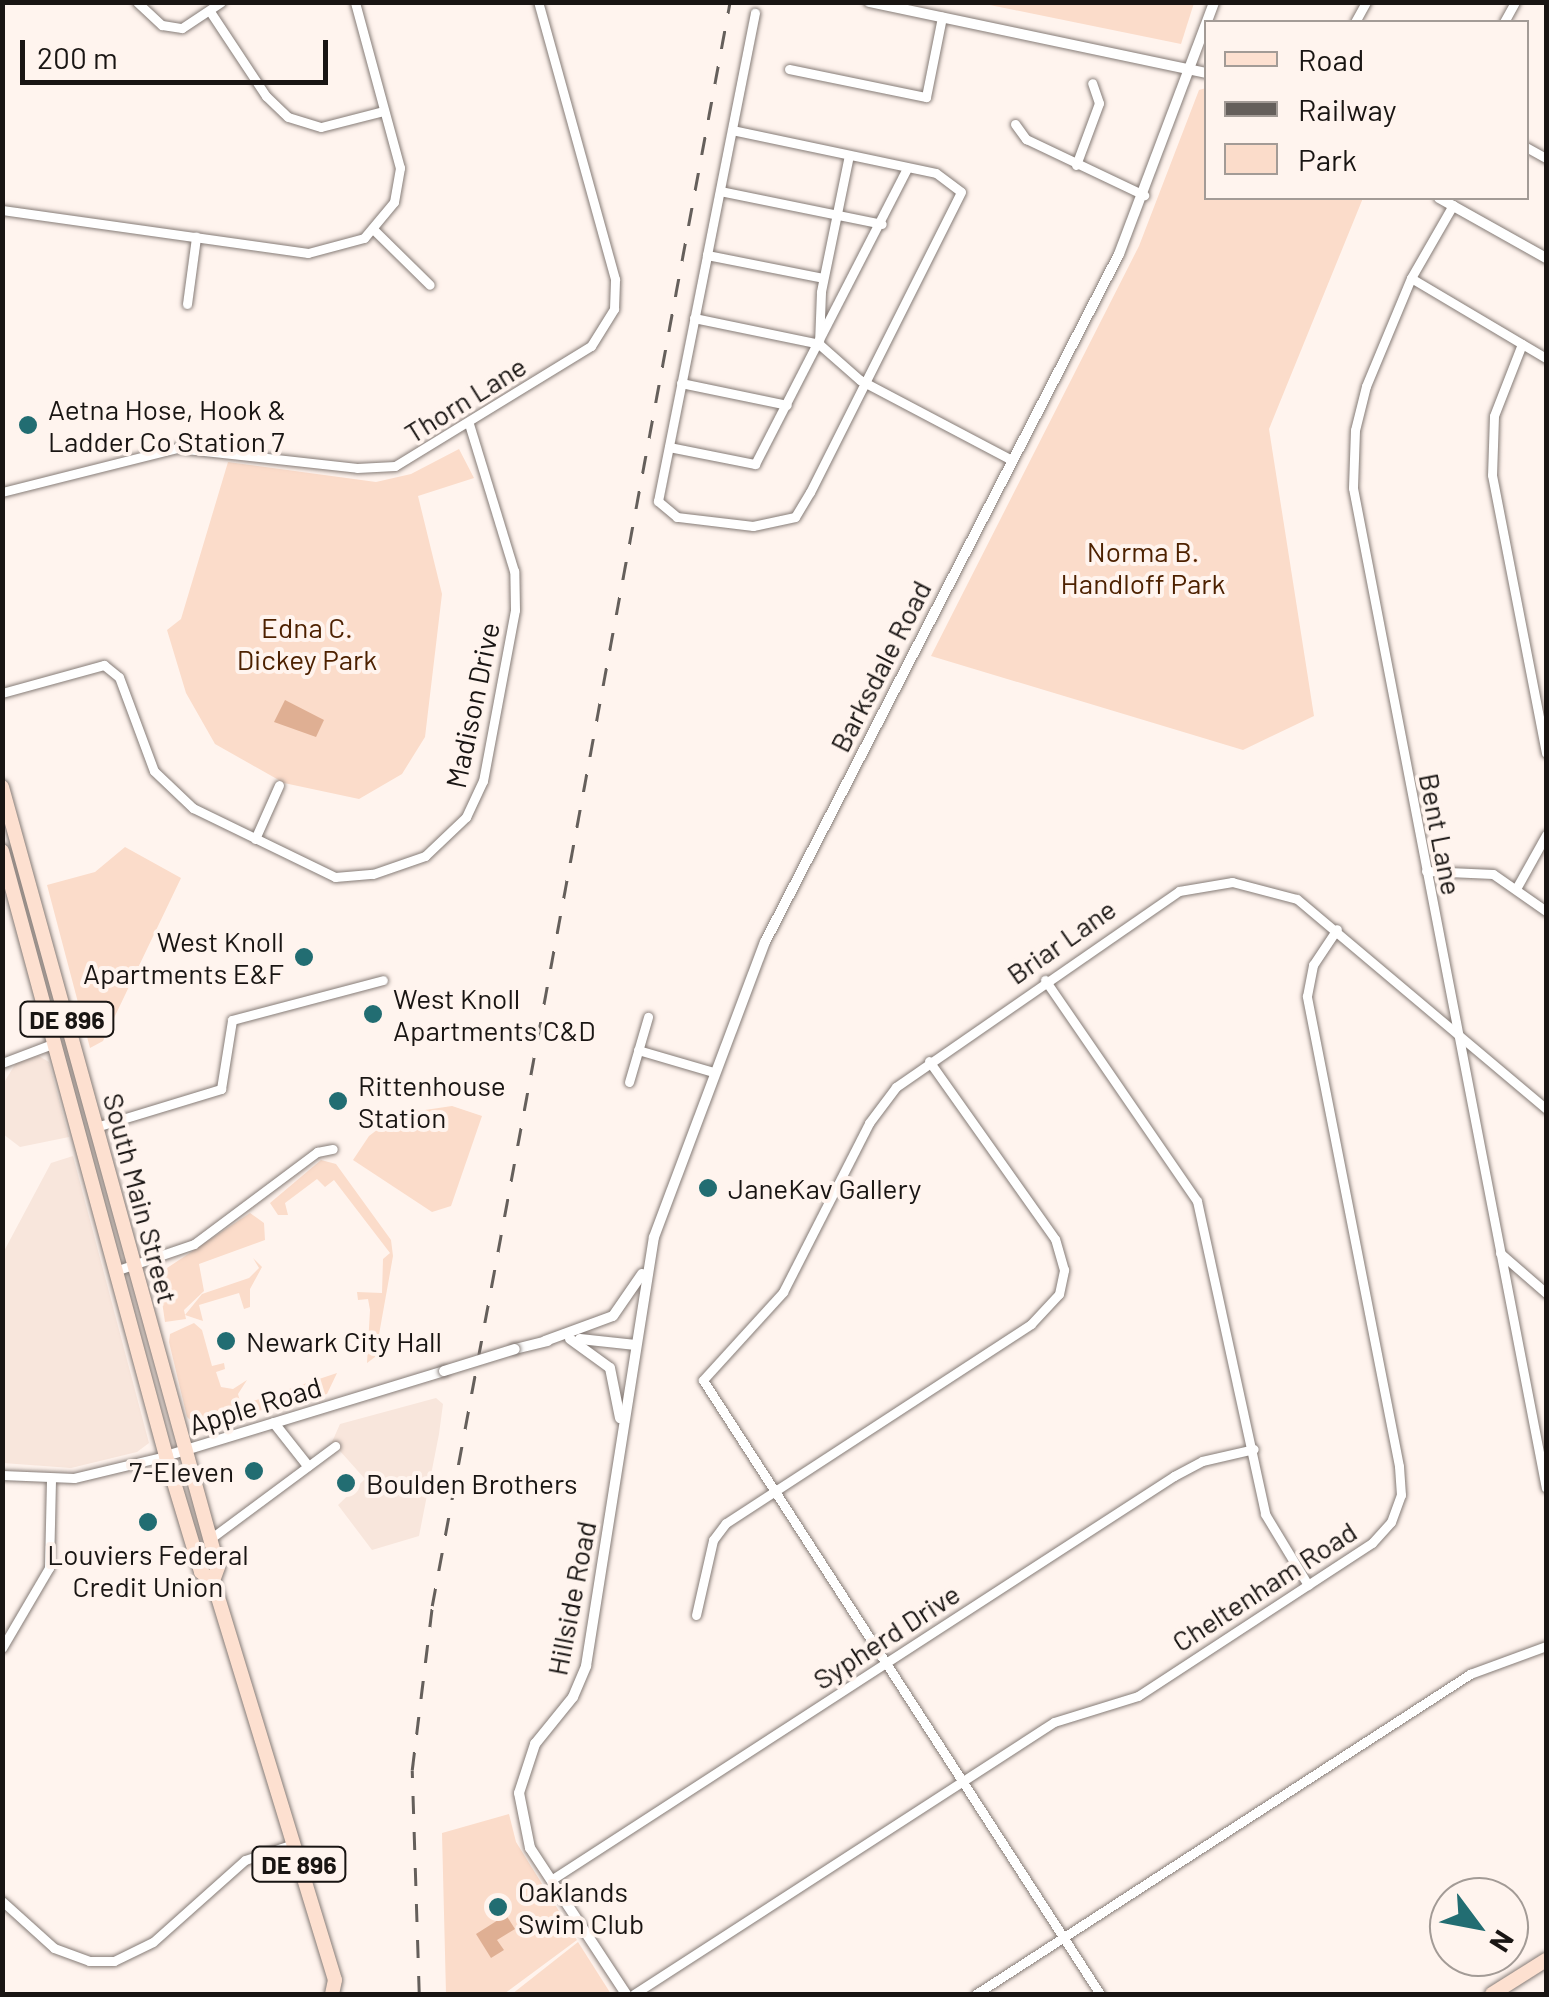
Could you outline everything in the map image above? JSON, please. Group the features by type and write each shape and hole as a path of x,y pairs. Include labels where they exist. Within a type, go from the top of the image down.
{"main road":[{"name":"DE 896","path":"2,787 9,828"},
{"name":"South Main Street","path":"9,828 218,1567 213,1581"},
{"name":"South Main Street","path":"2,851 166,1456 201,1572 213,1581 333,1988 346,1994"},
{"path":"73,1112 96,1127"},
{"path":"80,1138 102,1150"},
{"path":"1492,1994 1546,1960"}],"street":[{"path":"137,2 162,25 182,28 211,13 222,2"},
{"path":"2,210 323,252 374,230 394,202 400,168 356,2"},
{"name":"Thorn Lane","path":"2,492 178,448 377,470 410,460 591,346 614,309 615,279 538,2"},
{"path":"869,2 1204,72"},
{"path":"211,13 266,96 288,117 321,127 384,111"},
{"path":"732,130 946,176 962,197 868,384 795,516 782,523 753,526 663,511 658,501 755,13"},
{"path":"789,69 926,97 942,17"},
{"name":"Barksdale Road","path":"636,1345 650,1250 713,1072 796,878 1144,195 1204,29"},
{"path":"1076,165 1099,102 1092,82"},
{"path":"1014,124 1026,139 1144,195"},
{"path":"819,344 823,278 848,156"},
{"path":"668,447 755,464 882,224 907,168"},
{"path":"720,191 882,224"},
{"path":"1442,200 1546,258"},
{"name":"Bent Lane","path":"1453,205 1411,278 1361,402 1353,488 1546,1488"},
{"path":"374,230 430,286"},
{"path":"188,304 196,237"},
{"path":"706,255 823,278"},
{"path":"1411,278 1546,358"},
{"path":"694,318 819,344 868,384 1012,460"},
{"path":"1522,344 1494,416 1492,475 1546,753"},
{"path":"681,383 786,405"},
{"name":"Madison Drive","path":"2,693 104,665 119,676 141,750 171,792 254,839 335,876 374,874 436,848 475,801 516,590 469,424"},
{"path":"254,839 280,785"},
{"path":"1518,887 1546,835"},
{"path":"1426,871 1479,871 1518,887 1546,911"},
{"name":"Briar Lane","path":"774,1490 704,1380 783,1292 878,1109 930,1062 1164,898 1196,886 1232,882 1280,891 1337,929 1546,1109"},
{"name":"Cheltenham Road","path":"630,1994 1069,1714 1138,1696 1383,1532 1401,1495 1307,996 1313,965 1337,929"},
{"path":"96,1127 220,1089 232,1020 383,980"},
{"path":"1045,980 1197,1202 1270,1529 1308,1585"},
{"path":"629,1082 648,1017"},
{"path":"2,1062 54,1042"},
{"path":"638,1050 713,1072"},
{"path":"696,1615 718,1531 774,1490 1030,1324 1059,1294 1064,1270 1054,1240 930,1062"},
{"path":"115,1270 194,1244 316,1152 333,1149"},
{"path":"545,1341 613,1316 633,1295 650,1250"},
{"path":"1500,1253 1546,1293"},
{"path":"570,1339 610,1368 621,1439"},
{"name":"Apple Road","path":"2,1475 51,1479 105,1474 545,1341 570,1339 636,1345"},
{"name":"Hillside Road","path":"630,1994 551,1880 524,1833 520,1783 534,1744 572,1698 586,1666 636,1345"},
{"path":"274,1423 308,1466"},
{"path":"210,1539 335,1446"},
{"name":"Sypherd Drive","path":"551,1880 1188,1468 1254,1449"},
{"path":"2,1648 48,1568 51,1479"},
{"path":"774,1490 1100,1994"},
{"path":"976,1994 1470,1674 1546,1646"},
{"path":"2,1901 54,1948 89,1962 114,1961 153,1942 245,1860 293,1844"}],"shaded area":[{"path":"285,700 324,720 316,737 274,722"},
{"path":"39,1056 49,1062 69,1137 20,1147 3,1134 3,1084 16,1063"},
{"path":"73,1156 149,1443 137,1452 71,1468 3,1463 3,1253 51,1163"},
{"path":"436,1398 443,1404 419,1536 372,1550 338,1505 365,1479 332,1442 340,1424"},
{"path":"506,1915 515,1929 497,1940 504,1950 491,1958 476,1934"}],"green space":[{"path":"1194,2 1181,44 980,3"},
{"name":"Norma B. Handloff Park","path":"1204,89 1204,200 1362,200 1269,429 1314,716 1243,750 931,656 1139,246 1199,90"},
{"name":"Edna C. Dickey Park","path":"459,449 474,478 418,496 442,594 425,737 402,774 359,799 284,783 215,744 186,693 167,630 181,619 228,462 376,482 411,474"},
{"path":"125,847 181,878 103,1041 90,1048 47,885 95,872"},
{"path":"452,1106 482,1116 451,1206 432,1212 353,1160 369,1136 398,1114"},
{"path":"321,1160 336,1164 391,1240 393,1256 375,1357 367,1363 370,1310 368,1299 358,1300 357,1292 382,1293 383,1259 390,1253 334,1180 325,1187 317,1179 285,1203 288,1215 278,1215 270,1203"},
{"path":"250,1213 264,1223 265,1240 199,1264 204,1291 184,1310 186,1319 165,1322 158,1274"},
{"path":"253,1258 262,1267 250,1289 250,1307 244,1309 239,1293 199,1305 203,1321 185,1315 202,1294 249,1278 259,1268"},
{"path":"194,1323 202,1330 212,1366 224,1363 225,1369 216,1372 221,1387 233,1389 247,1380 238,1394 241,1405 337,1373 327,1394 197,1426 187,1417 169,1342 170,1334"},
{"name":"Oaklands Swim Club","path":"509,1814 516,1842 577,1940 504,1994 446,1994 442,1833"},
{"path":"578,1942 611,1994 512,1994"}],"railway":[{"path":"419,1994 412,1770 432,1606 730,2"}],"place":[{"name":"Aetna Hose, Hook & Ladder Co Station 7","path":"28,425"},
{"name":"West Knoll Apartments E&F","path":"304,957"},
{"name":"West Knoll Apartments C&D","path":"373,1014"},
{"name":"Rittenhouse Station","path":"338,1101"},
{"name":"JaneKav Gallery","path":"708,1188"},
{"name":"Newark City Hall","path":"226,1341"},
{"name":"7-Eleven","path":"254,1471"},
{"name":"Boulden Brothers","path":"346,1483"},
{"name":"Louviers Federal Credit Union","path":"148,1522"},
{"name":"Oaklands Swim Club","path":"498,1907"}]}
